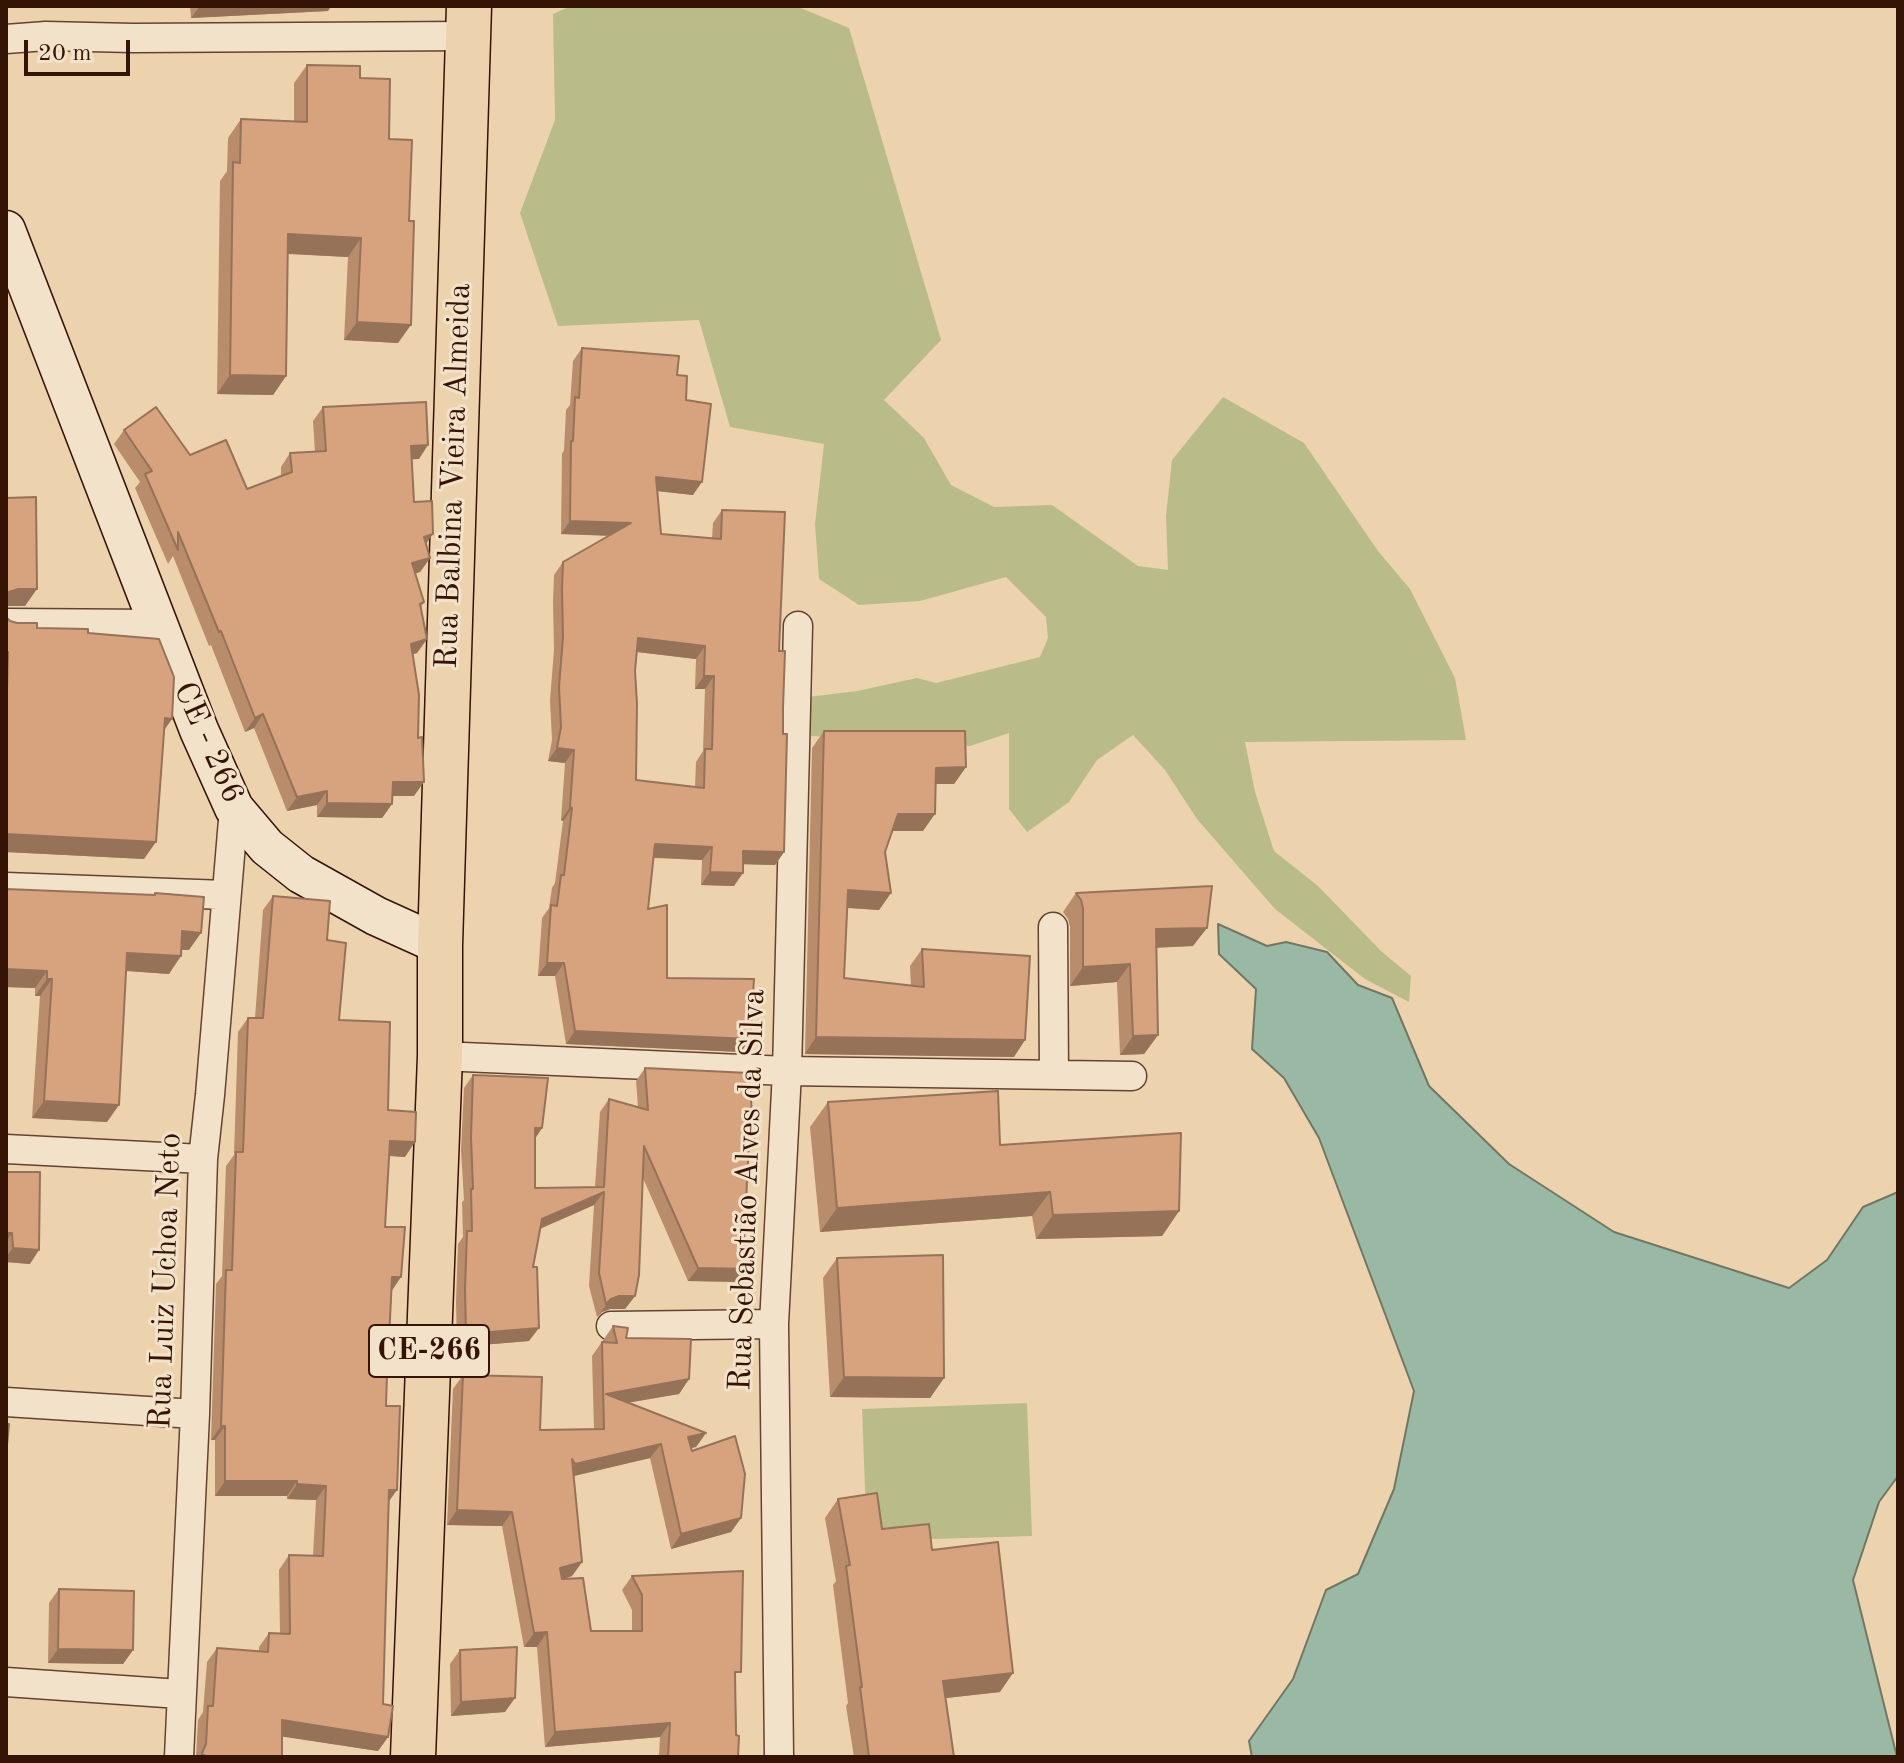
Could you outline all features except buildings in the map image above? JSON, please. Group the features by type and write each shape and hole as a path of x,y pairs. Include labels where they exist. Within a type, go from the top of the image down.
{"main road":[{"name":"Rua Balbina Vieira Almeida","path":"440,945 468,21"},
{"name":"CE-266","path":"413,1757 440,1056 440,945"}],"street":[{"path":"6,39 46,36 133,38 468,21"},
{"name":"CE - 266","path":"7,239 199,730 234,808 267,847 301,874 376,916 440,945"},
{"path":"6,623 158,624"},
{"name":"Rua Sebastião Alves da Silva","path":"779,1757 774,1324 787,1071 798,626"},
{"name":"Rua Luiz Uchoa Neto","path":"179,1757 203,1159 234,808"},
{"path":"6,887 225,895"},
{"path":"1053,927 1054,1075"},
{"path":"440,1056 787,1071 1132,1076"},
{"path":"6,1149 203,1159"},
{"path":"611,1326 774,1324"},
{"path":"6,1402 195,1414"},
{"path":"6,1682 180,1694"}],"green space":[{"path":"571,6 796,6 849,28 941,340 884,400 924,438 951,485 994,507 1052,505 1138,566 1168,570 1166,516 1172,460 1223,397 1304,443 1378,551 1410,589 1455,678 1466,740 1245,742 1255,792 1274,851 1318,886 1382,952 1411,976 1409,1002 1365,979 1275,909 1197,819 1165,770 1133,735 1097,760 1069,802 1027,832 1009,809 1009,733 970,746 811,736 808,697 857,691 917,678 936,683 1040,657 1048,638 1046,617 1006,577 920,601 859,605 819,579 815,524 824,444 730,427 699,320 558,326 520,213 555,120 553,14"},
{"path":"1027,1403 1032,1536 867,1541 862,1409"}],"shaded area":[{"path":"1218,924 1267,946 1286,942 1327,952 1358,985 1392,998 1429,1086 1509,1164 1614,1232 1789,1288 1827,1260 1863,1207 1898,1192 1898,1476 1879,1502 1853,1580 1897,1757 1252,1757 1249,1741 1293,1679 1326,1590 1358,1574 1394,1489 1414,1391 1319,1138 1284,1078 1252,1049 1256,989 1219,954"}]}
